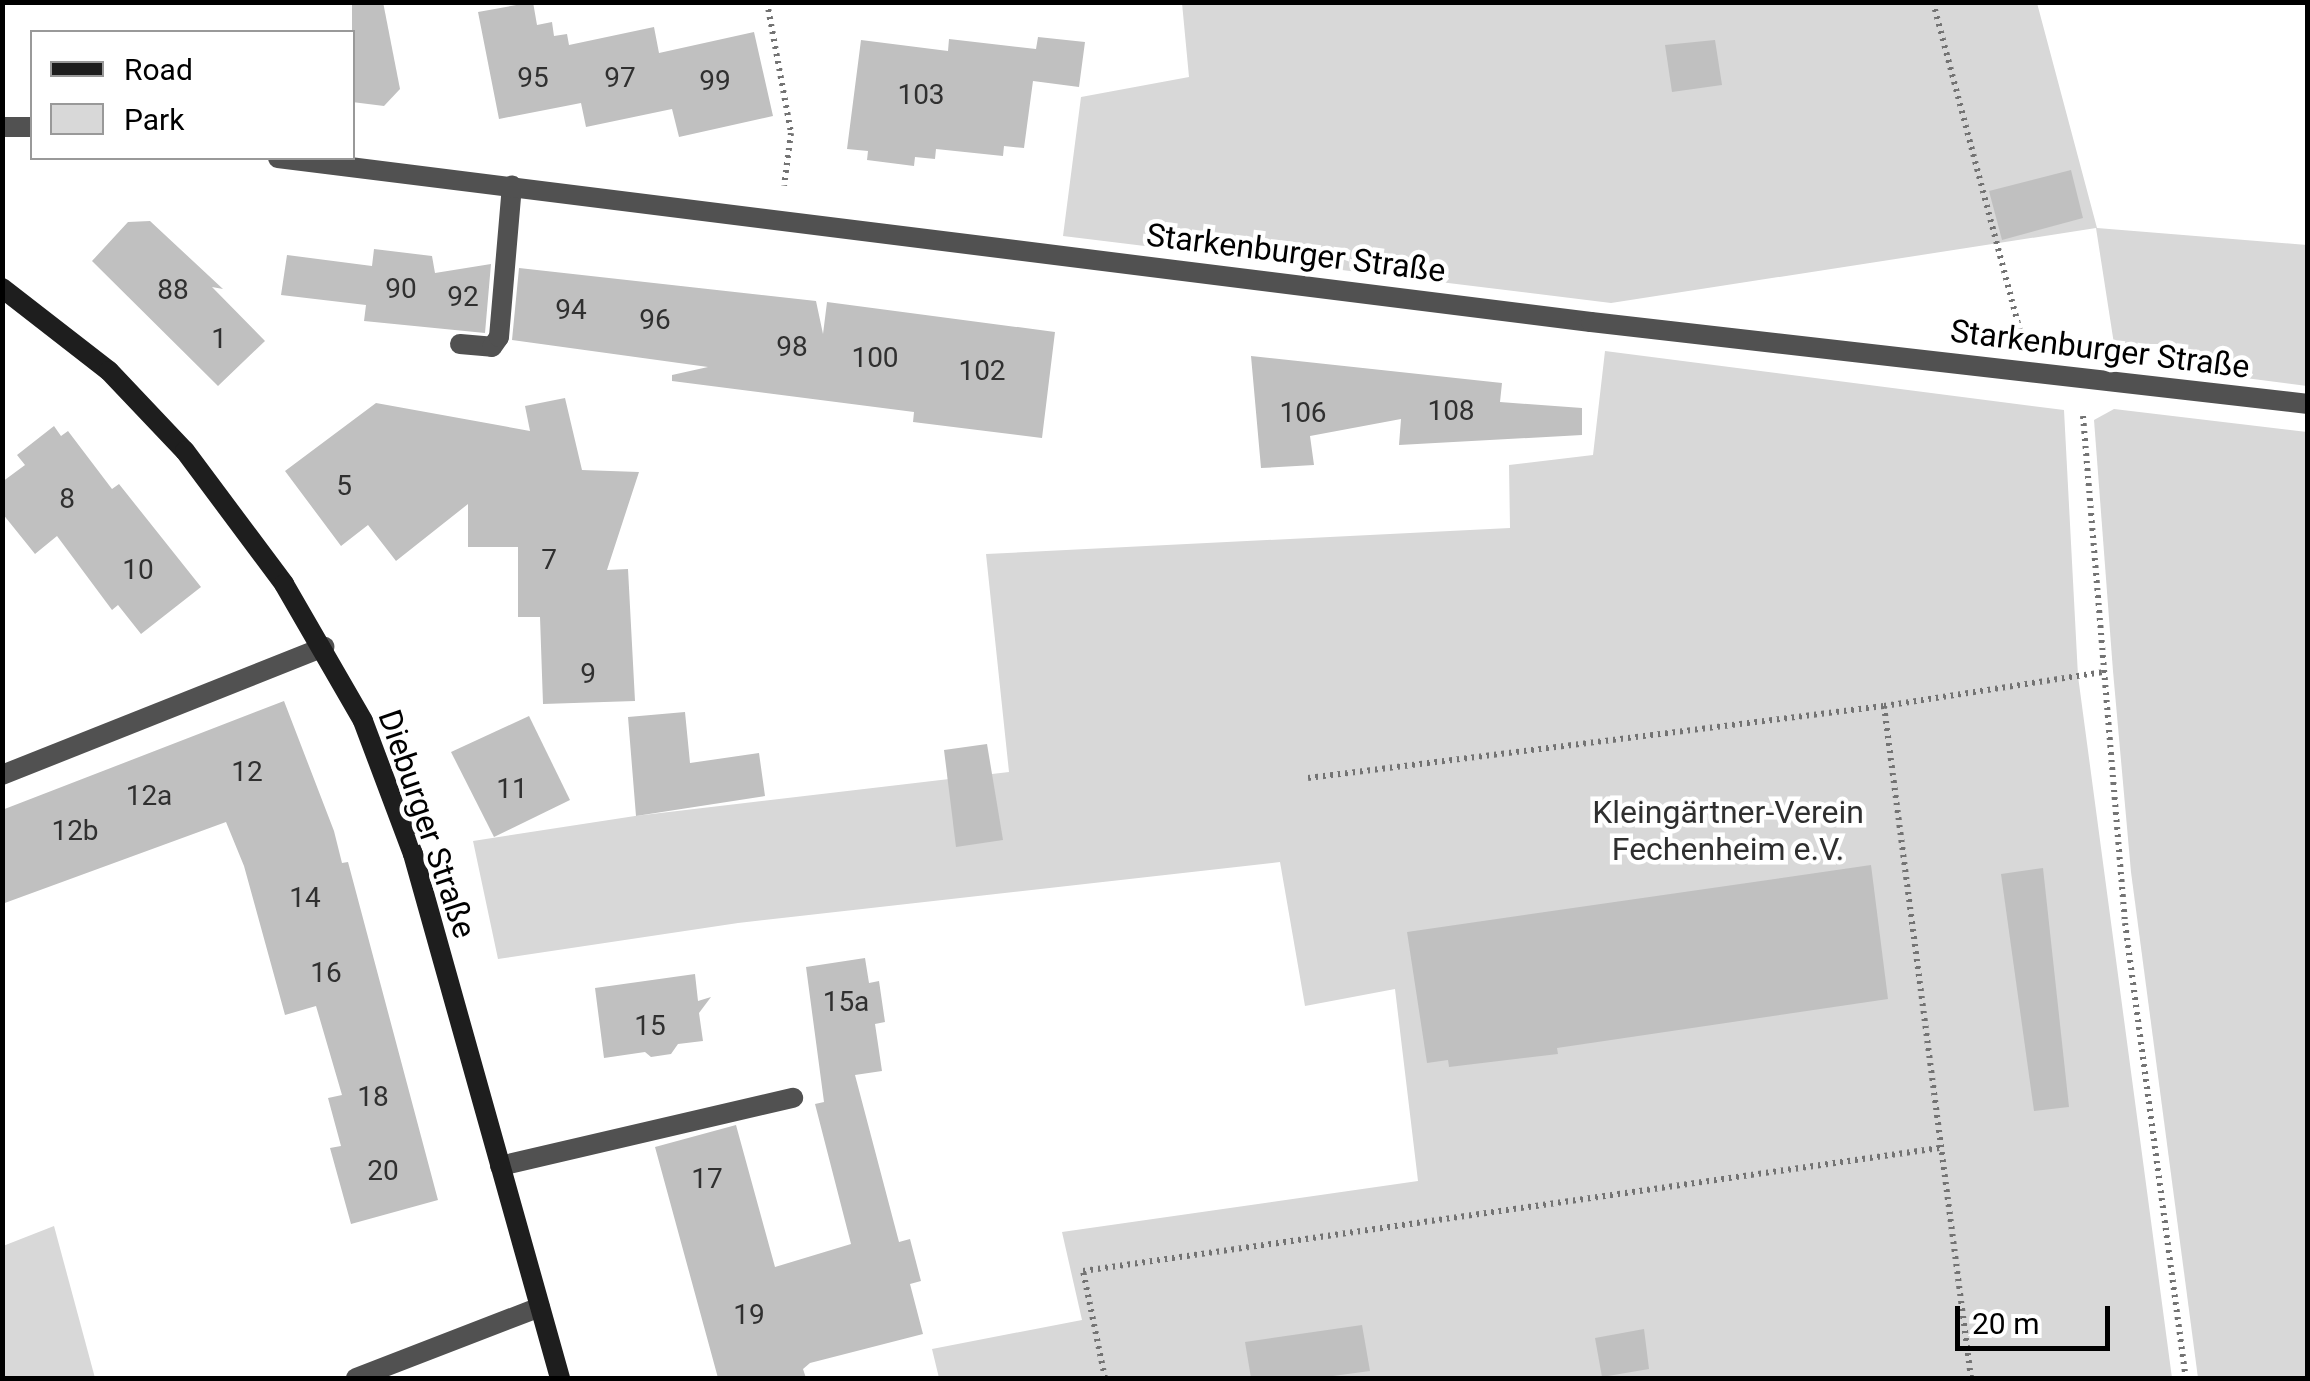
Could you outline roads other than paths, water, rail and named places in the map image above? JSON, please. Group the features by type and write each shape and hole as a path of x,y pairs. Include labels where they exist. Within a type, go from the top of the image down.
{"street":[{"path":"2,127 30,127"},
{"name":"Starkenburger Straße","path":"295,160 778,217 1591,322 2308,404"},
{"path":"460,344 492,347 500,337 512,186"},
{"name":"Dieburger Straße","path":"2,288 109,370 185,451 284,584 324,647 363,722 413,854 560,1378"},
{"path":"2,775 324,647"},
{"path":"500,1166 793,1098"},
{"path":"356,1378 540,1307"}],"park label":[{"name":"Kleingärtner-Verein Fechenheim e.V.","path":"1728,832"}]}
